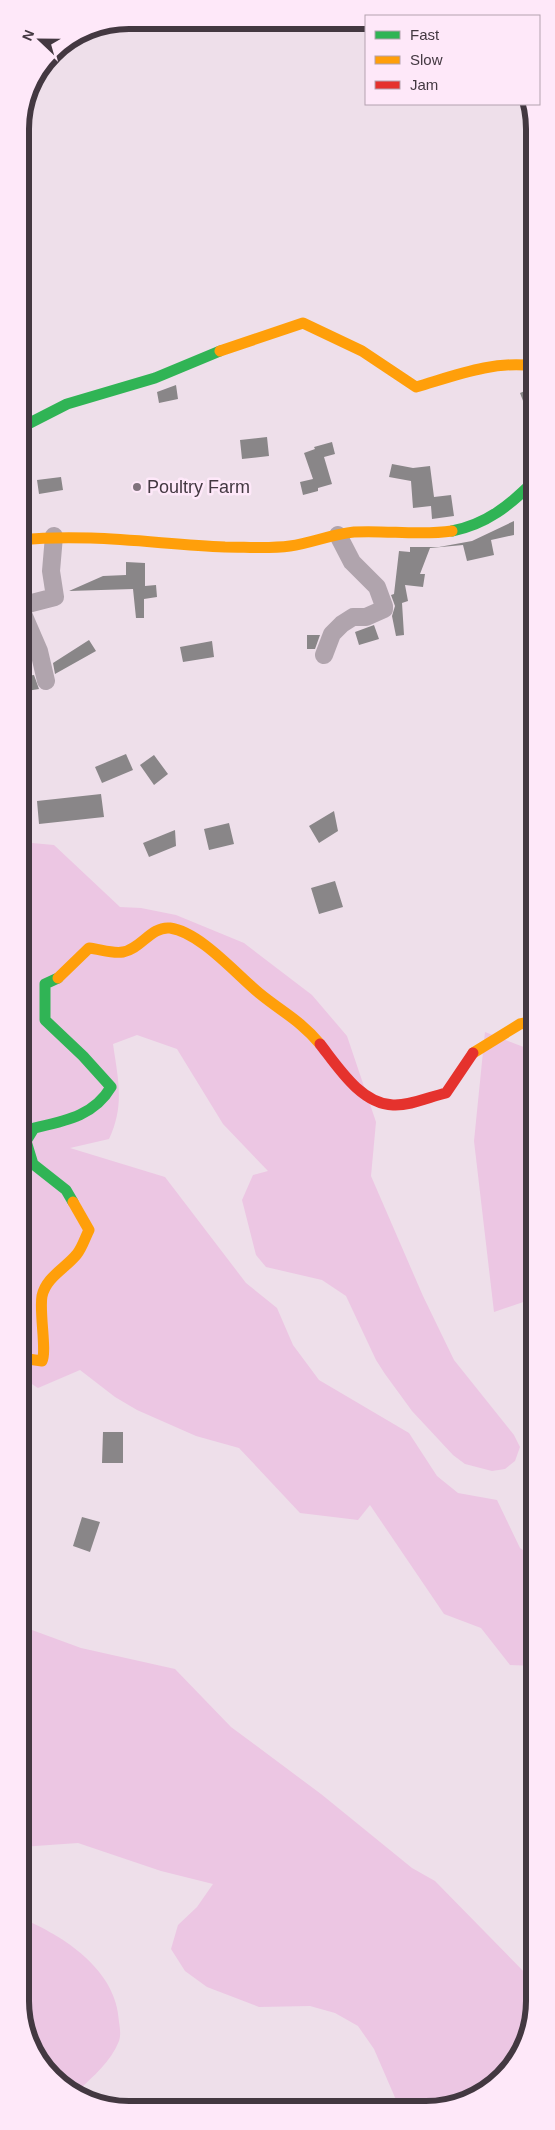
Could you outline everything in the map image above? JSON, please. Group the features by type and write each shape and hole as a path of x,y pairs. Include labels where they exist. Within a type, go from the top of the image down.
{"street":[{"path":"29,423 67,404 155,378 223,350 303,323 362,349 385,363 416,387 486,369 526,364"},
{"path":"29,539 54,536 124,537 198,545 276,547 296,546 338,534 385,530 436,533 473,526 495,517 508,508 526,489"},
{"path":"324,655 332,634 342,624 353,617 366,617 384,609 377,587 352,562 338,534"},
{"path":"29,604 56,597 51,571 54,536"},
{"path":"29,628 39,651 46,681"},
{"path":"29,1136 34,1128 85,1115 98,1104 111,1087 83,1056 45,1020 45,984 61,976 89,948 122,952 138,945 152,933 169,928 215,954 256,990 303,1024 351,1082 367,1096 390,1105 446,1093 474,1052 520,1024 526,1023"},
{"path":"29,1151 33,1164 66,1190 89,1230 77,1254 48,1282 42,1295 41,1333 45,1355 42,1361 29,1359"}],"shaded area":[{"path":"29,843 54,845 120,907 141,908 176,915 244,943 312,995 347,1036 376,1122 371,1176 423,1296 454,1360 514,1435 520,1447 515,1461 505,1469 492,1471 465,1464 453,1455 412,1411 376,1360 346,1296 322,1280 266,1267 256,1255 242,1200 253,1175 268,1171 223,1124 177,1049 137,1035 113,1044 119,1092 119,1103 114,1127 109,1139 70,1148 165,1177 246,1283 277,1308 293,1345 319,1380 409,1433 437,1476 458,1493 497,1500 520,1548 526,1552 526,1666 510,1665 481,1628 444,1614 370,1505 358,1520 300,1513 239,1448 196,1436 137,1410 115,1397 80,1370 38,1388 29,1382"},
{"path":"485,1032 526,1048 526,1301 494,1312 474,1141"},
{"path":"29,1629 81,1648 175,1669 231,1727 321,1794 412,1868 435,1881 526,1974 526,2008 519,2040 502,2067 487,2081 471,2091 440,2100 397,2101 374,2049 358,2026 335,2013 310,2006 259,2007 207,1987 185,1971 171,1949 178,1925 197,1907 213,1884 161,1871 78,1843 29,1846"},
{"path":"29,1922 70,1945 85,1957 109,1986 116,2003 120,2036 116,2049 80,2089 78,2088 53,2067 36,2040 32,2028 29,2002"}],"building":[{"path":"176,385 178,399 159,403 157,392"},
{"path":"526,390 526,409 520,393"},
{"path":"267,437 269,456 242,459 240,440"},
{"path":"332,442 335,454 324,457 332,484 318,488 318,491 303,495 300,482 313,479 304,453 315,449 314,447"},
{"path":"392,464 413,468 430,466 434,497 451,495 454,516 432,519 431,506 413,508 411,481 389,477"},
{"path":"61,477 63,490 39,494 37,480"},
{"path":"514,521 514,535 491,540 494,555 467,561 463,545 430,548 420,574 425,574 423,587 405,585 408,601 402,603 404,635 396,636 392,616 395,606 391,595 394,594 399,551 410,552 410,547 439,547 472,541"},
{"path":"126,562 145,563 145,586 156,585 157,597 144,599 144,618 136,618 133,589 69,591 103,576 126,575"},
{"path":"374,625 379,639 359,645 355,632"},
{"path":"307,635 320,635 315,649 307,649"},
{"path":"89,640 96,651 55,674 53,663"},
{"path":"212,641 214,657 183,662 180,647"},
{"path":"34,675 39,689 29,691 29,676"},
{"path":"126,754 133,770 102,783 95,767"},
{"path":"154,755 168,774 154,785 140,765"},
{"path":"101,794 104,817 39,824 37,801"},
{"path":"334,811 338,831 319,843 309,826"},
{"path":"229,823 234,844 209,850 204,829"},
{"path":"175,830 176,846 149,857 143,843"},
{"path":"335,881 343,907 319,914 311,888"},
{"path":"103,1432 123,1432 123,1463 102,1463"},
{"path":"82,1517 100,1522 90,1552 73,1546"}],"traffic: fast":[{"path":"29,423 67,404 155,378 220,351"},
{"path":"452,531 476,524 487,518 507,506 526,489"},
{"path":"29,1136 34,1128 68,1120 87,1111 104,1097 111,1087 83,1056 45,1020 45,984 58,978"},
{"path":"29,1151 33,1164 66,1190 73,1202"}],"traffic: slow":[{"path":"220,351 303,323 362,351 416,387 489,367 526,365"},
{"path":"29,539 97,538 266,548 298,545 354,532 428,533 452,531"},
{"path":"58,978 89,948 110,952 123,952 135,947 157,930 170,928 181,931 205,945 259,993 305,1029 320,1044"},
{"path":"473,1053 520,1024 526,1023"},
{"path":"29,1359 42,1361 44,1349 41,1303 44,1289 52,1278 77,1254 89,1230 73,1202"}],"traffic: jam":[{"path":"320,1044 351,1083 371,1098 381,1103 393,1105 413,1103 446,1093 473,1053"}],"place":[{"name":"Poultry Farm","path":"137,487"}]}
